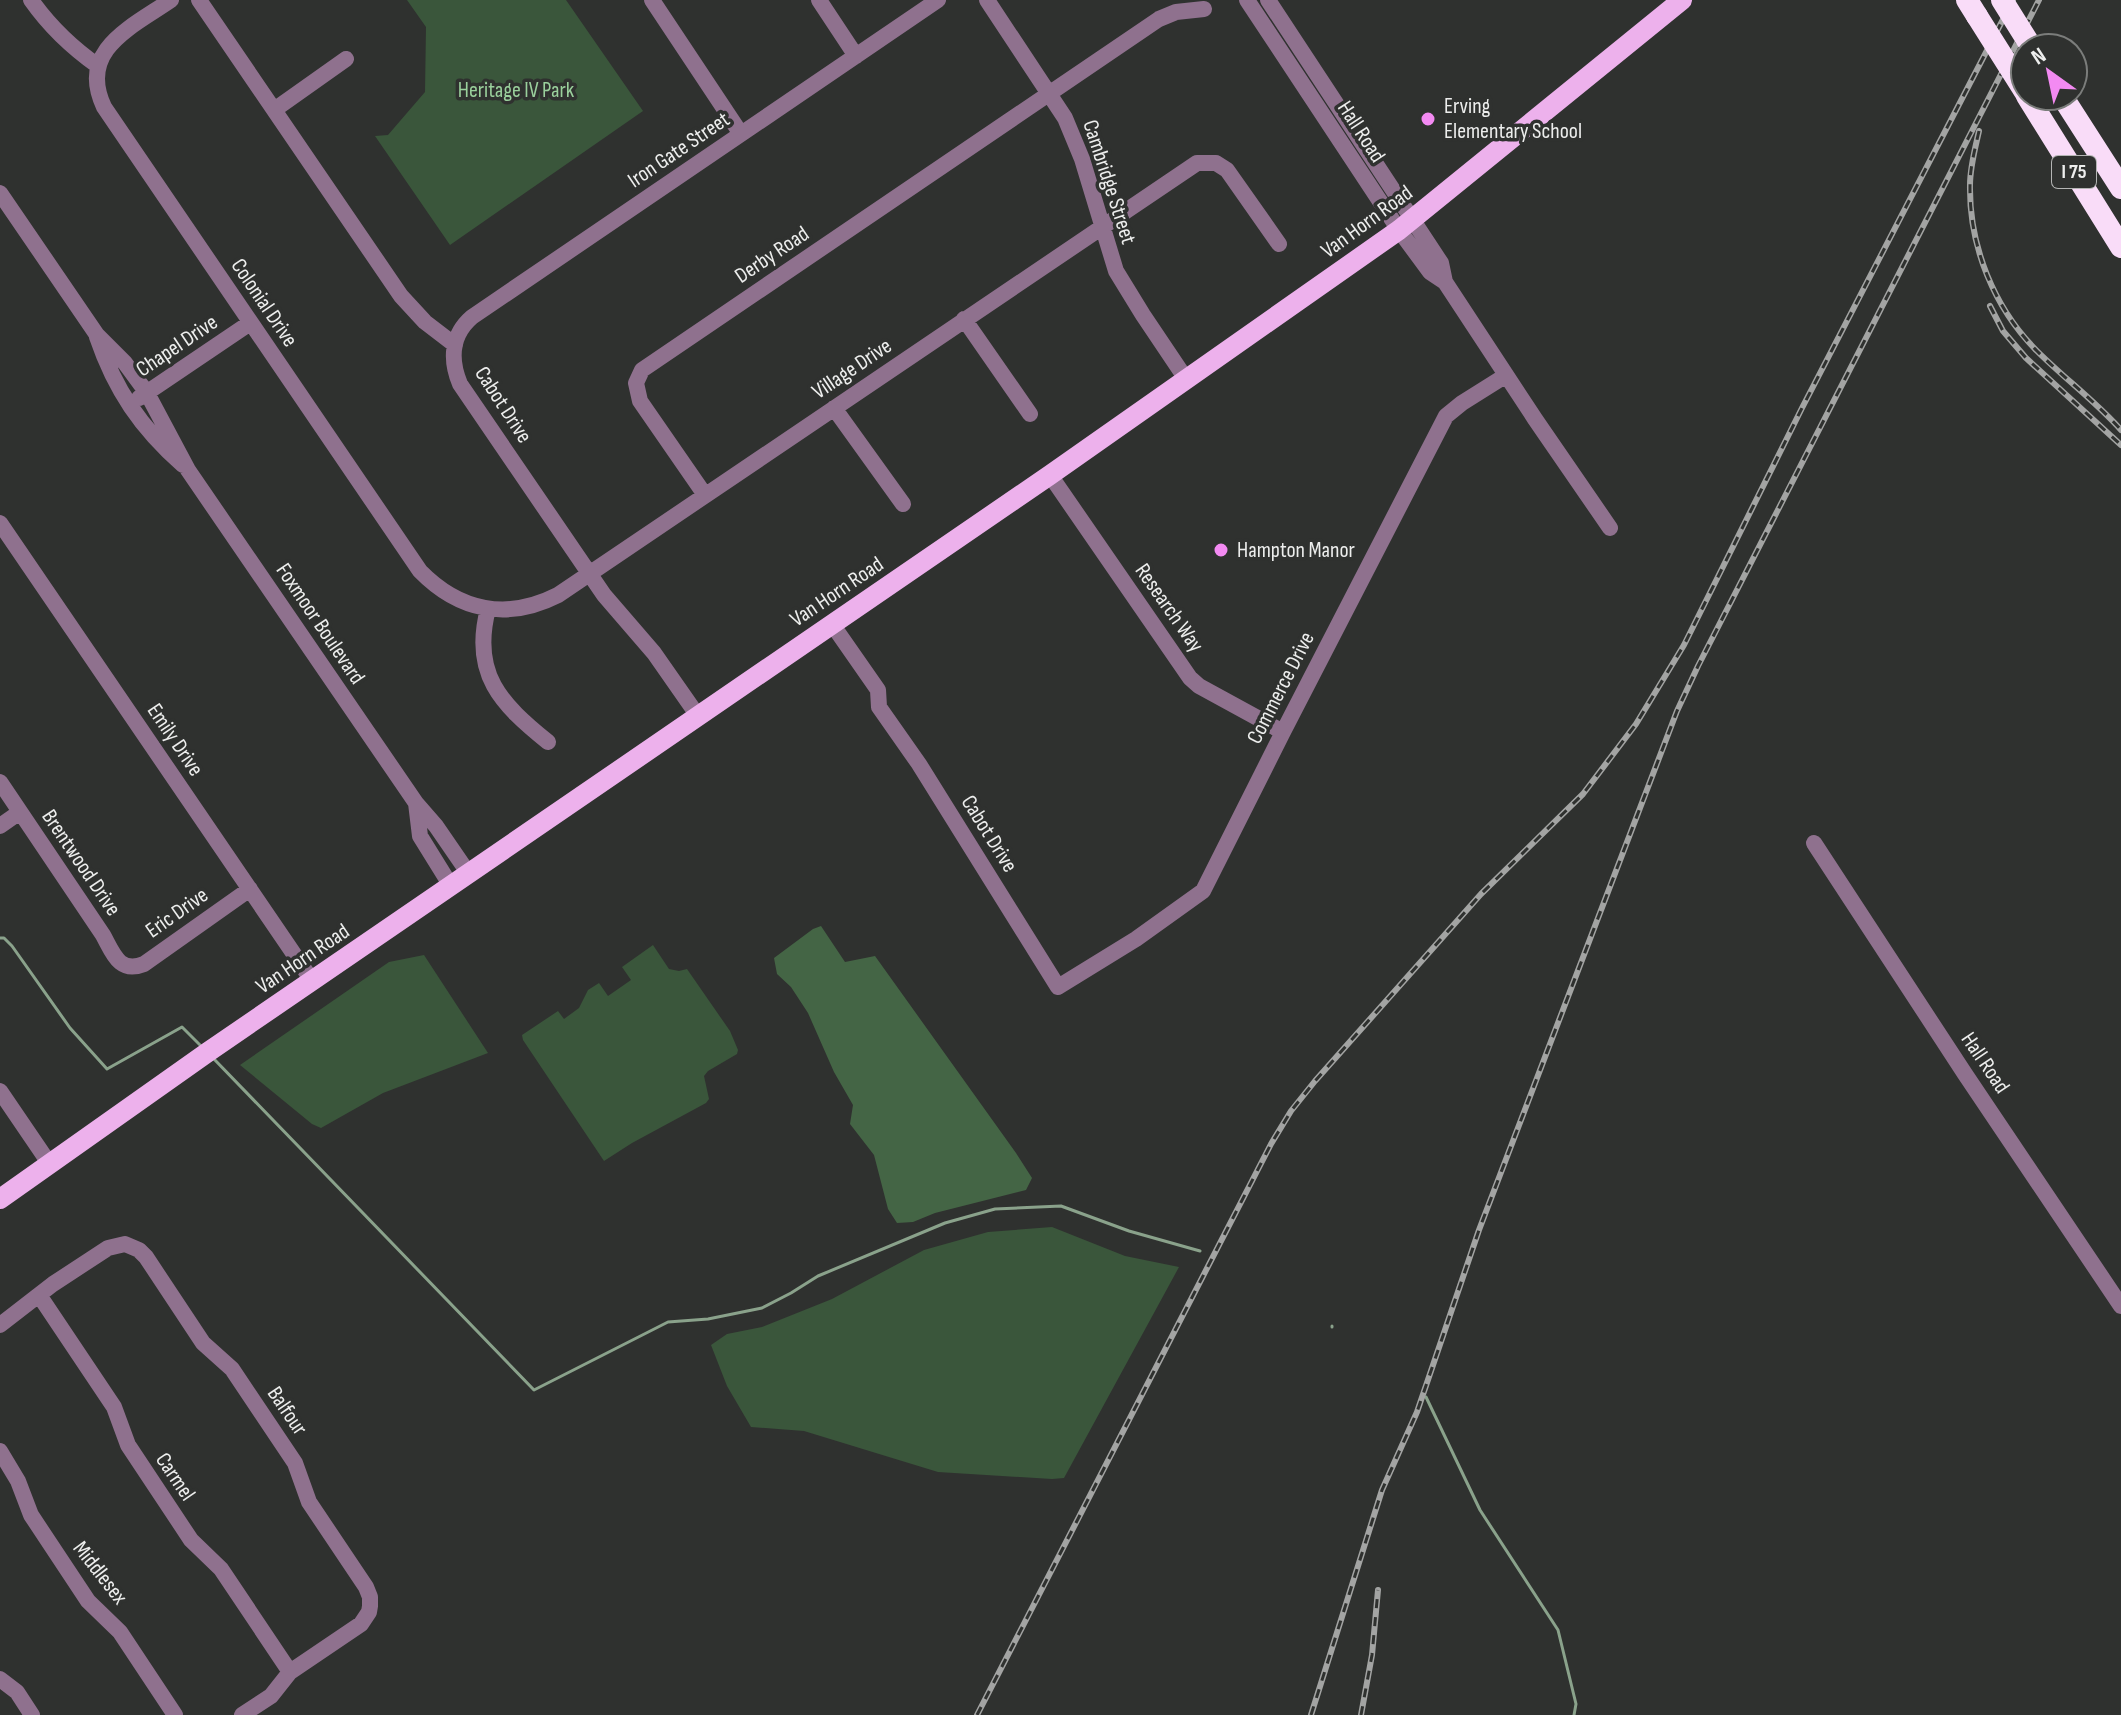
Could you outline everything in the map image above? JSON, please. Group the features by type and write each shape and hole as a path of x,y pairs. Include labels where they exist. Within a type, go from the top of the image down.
{"highway":[{"path":"2002,0 2022,32"},
{"name":"I 75","path":"1972,8 2009,66"},
{"name":"I 75","path":"2038,112 2121,247"},
{"name":"I 75","path":"2072,112 2121,188"}],"main road":[{"name":"Van Horn Road","path":"0,1199 1050,475 1406,224 1682,0"}],"street":[{"path":"31,0 55,32 98,66 116,38 171,0"},
{"path":"199,0 401,296 425,322 455,345"},
{"path":"652,0 741,134"},
{"path":"819,0 856,56"},
{"name":"Iron Gate Street","path":"455,345 462,327 472,317 938,0"},
{"name":"Cambridge Street","path":"987,0 1065,118 1076,140 1121,282 1186,379"},
{"name":"Hall Road","path":"1247,0 1406,224 1441,263 1445,282 1505,376 1610,528"},
{"name":"Hall Road","path":"1268,0 1406,224"},
{"path":"1049,93 1159,19 1176,12 1204,9"},
{"path":"274,110 346,59"},
{"name":"Colonial Drive","path":"98,66 97,87 104,107 420,571 450,596 488,609"},
{"name":"Derby Road","path":"705,495 640,401 636,383 642,370 1049,93"},
{"name":"Village Drive","path":"488,609 513,610 558,595 1197,163 1216,163 1227,170 1279,244"},
{"name":"Foxmoor Boulevard","path":"0,193 97,335 125,363 147,393 188,470 416,803 469,874"},
{"path":"964,319 1030,414"},
{"name":"Chapel Drive","path":"129,406 250,323"},
{"name":"Foxmoor Boulevard","path":"97,335 109,372 129,406 164,449 188,470"},
{"name":"Cabot Drive","path":"455,345 454,364 460,384 615,610 654,653 698,716"},
{"name":"Commerce Drive","path":"1058,987 1136,939 1203,891 1446,416 1505,376"},
{"path":"834,408 903,504"},
{"name":"Research Way","path":"1050,475 1190,678 1283,732"},
{"name":"Emily Drive","path":"0,523 313,982"},
{"path":"488,609 483,650 490,678 517,717 548,742"},
{"name":"Cabot Drive","path":"832,624 878,690 879,707 919,764 1058,987"},
{"name":"Brentwood Drive","path":"0,782 116,959 127,966"},
{"name":"Foxmoor Boulevard","path":"416,803 420,836 451,886"},
{"path":"0,826 20,812"},
{"name":"Hall Road","path":"1814,843 2121,1306"},
{"name":"Eric Drive","path":"127,966 144,964 250,889"},
{"path":"0,1091 49,1163"},
{"name":"Balfour","path":"0,1325 108,1248 132,1246 146,1257 203,1343 224,1360 240,1381 295,1463 309,1502 366,1587 370,1597 369,1612 361,1624 290,1672 271,1696 242,1715"},
{"name":"Carmel","path":"39,1295 114,1407 128,1445 175,1517 197,1547 221,1569 290,1672"},
{"name":"Middlesex","path":"0,1451 18,1481 31,1515 47,1540 88,1601 120,1632 175,1715"},
{"path":"0,1679 17,1692 32,1715"}],"green space":[{"name":"Heritage IV Park","path":"407,0 566,0 643,111 450,245 375,136 388,135 425,92 426,27"},
{"path":"821,926 845,962 875,956 1016,1153 1032,1178 1026,1190 935,1213 913,1222 897,1223 888,1209 874,1155 850,1124 853,1105 834,1072 808,1013 791,987 777,974 774,958"},
{"path":"653,945 669,969 687,969 730,1031 738,1050 737,1054 704,1076 709,1099 706,1103 604,1161 522,1035 558,1011 564,1019 579,1008 588,990 599,983 608,996 631,980 622,967"},
{"path":"424,955 488,1053 383,1093 321,1128 240,1065 389,962"},
{"path":"1052,1227 1125,1256 1179,1267 1064,1478 938,1472 804,1431 751,1427 727,1386 711,1345 727,1334 762,1327 832,1299 924,1250 988,1232"}],"waterway":[{"path":"0,938 12,946 70,1028 107,1069 182,1027 201,1046"},
{"path":"213,1058 534,1390 668,1322 708,1319 762,1308 818,1276 945,1223 995,1209 1061,1206 1129,1231 1200,1251"},
{"path":"1426,1397 1480,1510 1558,1630 1576,1704 1574,1715"}],"railway":[{"path":"977,1715 1271,1144 1291,1111 1481,894 1583,794 1636,724 1684,645 1802,408 2013,0"},
{"path":"1311,1715 1382,1490 1417,1412 1479,1230 1677,711 2039,0"},
{"path":"1979,131 1971,172 1971,208 1979,253 1987,275 2008,316 2022,334 2121,430"},
{"path":"1990,306 2003,331 2026,358 2121,445"},
{"path":"1361,1715 1372,1655 1378,1590"}],"place":[{"name":"Erving Elementary School","path":"1428,119"},
{"name":"Hampton Manor","path":"1221,550"}]}
